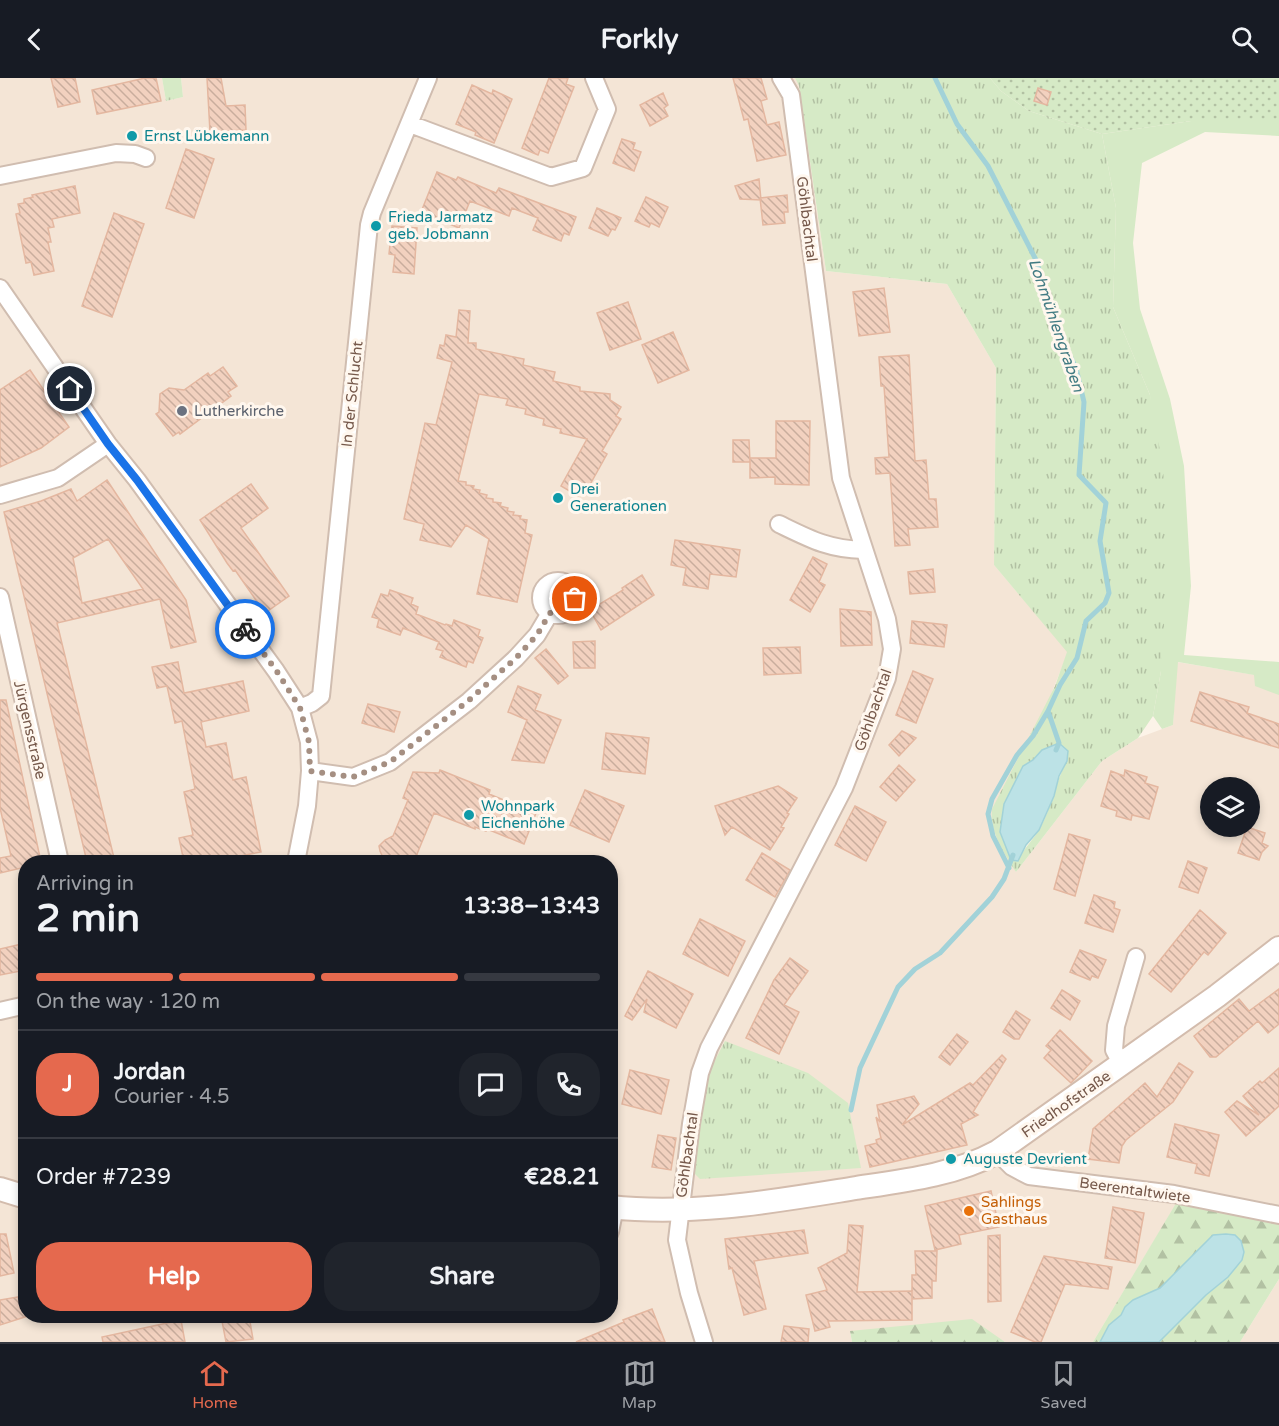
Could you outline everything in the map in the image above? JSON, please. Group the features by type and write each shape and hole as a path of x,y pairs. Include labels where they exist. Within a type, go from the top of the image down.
{"street":[{"name":"In der Schlucht","path":"300,708 321,696 366,246 372,213 428,78"},
{"path":"410,124 551,177 583,168 608,109 594,78"},
{"name":"Göhlbachtal","path":"704,1342 677,1240 691,1124 703,1063 844,788 886,678 892,649 887,620 841,478 791,95 781,78"},
{"path":"0,176 116,153 135,154 146,158"},
{"path":"0,288 108,444 276,670 300,708 309,742 310,771 307,806 297,855"},
{"path":"0,495 58,478 108,444"},
{"path":"779,524 823,545 841,550 863,550"},
{"name":"Jürgensstraße","path":"0,597 58,855"},
{"path":"310,771 353,777 390,762 468,701 516,658 537,635 550,613"},
{"name":"Friedhofstraße","path":"618,1207 680,1209 758,1203 907,1179 975,1163 997,1152 1122,1065 1279,948"},
{"path":"1122,1065 1114,1050 1116,1026 1136,957"},
{"path":"0,1011 18,1007"},
{"name":"Beerentaltwiete","path":"997,1152 1019,1172 1029,1176 1174,1194 1279,1215"},
{"path":"0,1189 18,1195"}],"shaded area":[{"path":"0,78 162,78 166,101 183,97 181,78 795,78 799,86 826,271 947,284 996,368 994,565 1068,652 995,835 1016,872 1102,761 1138,738 1173,725 1177,662 1255,675 1279,684 1279,1215 1181,1196 1093,1342 1005,1342 850,1331 852,1342 0,1342"},
{"path":"1279,1279 1279,1342 1240,1342"}],"green space":[{"path":"162,78 181,78 183,97 166,101"},
{"path":"795,78 990,78 1001,91 1029,111 1102,134 1116,208 1113,307 1150,395 1162,462 1170,536 1161,671 1153,716 1138,738 1102,761 1016,872 995,834 992,809 1055,686 1067,652 994,565 996,368 947,284 826,271 799,86","holes":["1042,750 1067,761 1044,820 1018,860 1000,832 1004,804 1023,766 1033,760"]},
{"path":"990,78 1279,78 1279,121 1191,121 1102,134 1029,111 1001,91"},
{"path":"1191,121 1279,121 1279,136 1205,132 1142,163 1133,243 1140,309 1170,399 1184,466 1191,586 1184,655 1279,662 1279,695 1255,686 1254,675 1178,662 1173,725 1162,729 1153,716 1161,671 1150,395 1113,307 1116,208 1102,134"},
{"path":"725,1041 808,1073 848,1103 861,1168 700,1179 693,1172 709,1072"},
{"path":"1181,1195 1279,1215 1279,1279 1240,1342 1159,1342 1206,1295 1228,1277 1167,1282 1160,1288 1133,1300 1109,1325 1100,1342 1093,1342"},
{"path":"972,1319 1005,1342 852,1342 850,1331"}],"water":[{"path":"1059,743 1068,751 1067,761 1059,776 1054,796 1039,830 1026,845 1018,861 1011,860 1000,832 1004,804 1023,766 1033,760 1042,750"},
{"path":"1213,1235 1235,1235 1241,1241 1244,1252 1242,1260 1228,1277 1206,1295 1159,1342 1100,1342 1109,1325 1133,1300 1160,1288"}],"building":[{"path":"51,78 75,78 80,102 58,107"},
{"path":"145,78 156,78 161,101 97,114 92,90"},
{"path":"207,78 221,78 226,106 245,105 246,130 210,132"},
{"path":"549,78 568,78 566,84 574,87 548,153 540,150 538,155 522,148"},
{"path":"733,78 761,78 767,99 761,101 767,125 779,122 786,155 757,161 748,119 744,120"},
{"path":"472,85 492,94 493,90 512,99 494,143 456,124"},
{"path":"1038,88 1051,92 1047,105 1034,101"},
{"path":"663,93 668,105 664,108 668,116 650,126 640,105"},
{"path":"622,139 635,143 633,149 641,152 634,171 613,163"},
{"path":"186,149 214,159 194,218 166,208"},
{"path":"437,172 456,180 458,177 496,193 499,188 576,217 569,235 564,233 561,241 533,230 538,218 512,208 509,216 470,201 459,228 421,212"},
{"path":"759,179 761,200 740,199 735,186"},
{"path":"75,186 80,213 52,219 54,227 48,228 51,242 48,242 54,271 34,275 31,262 26,263 16,214 20,213 18,204 24,203 24,199 33,197 32,195"},
{"path":"787,195 788,212 784,212 785,223 763,225 760,198"},
{"path":"646,197 668,207 659,227 651,223 649,227 635,221"},
{"path":"597,208 621,218 615,230 612,229 608,236 589,228"},
{"path":"114,213 144,224 112,317 82,306"},
{"path":"392,226 417,228 414,274 393,272 395,255 389,254"},
{"path":"884,288 890,332 859,336 853,292"},
{"path":"628,302 641,339 610,350 597,313"},
{"path":"459,310 470,311 468,343 476,343 476,349 524,359 523,365 555,372 553,381 580,387 580,391 610,394 610,400 621,407 616,416 621,419 602,451 607,454 587,490 583,487 578,496 561,486 587,439 560,433 561,429 543,425 544,419 525,414 526,409 506,405 508,399 479,394 458,481 474,486 473,489 480,490 479,493 487,495 486,498 501,503 500,506 508,508 507,511 514,512 513,515 527,520 525,533 532,535 517,602 477,594 489,539 466,525 451,547 420,540 424,524 404,519 425,423 436,425 452,362 437,358 440,345 444,346 446,335 456,337"},
{"path":"673,332 689,370 658,383 642,345"},
{"path":"909,355 915,461 926,460 929,499 936,499 938,527 908,529 910,545 895,546 890,473 876,474 875,458 889,457 884,386 881,386 879,357"},
{"path":"223,367 237,386 228,392 231,396 180,434 179,432 173,436 156,414 159,412 160,394 169,388 184,390 208,373 210,376"},
{"path":"30,370 69,427 41,448 0,467 0,390"},
{"path":"776,421 810,421 809,485 775,484 775,477 750,478 750,458 776,458"},
{"path":"733,440 749,440 750,462 733,462"},
{"path":"107,480 186,600 196,642 171,648 160,599 57,623 113,855 85,855 4,512 71,489 77,501","holes":["108,539 143,589 82,603 73,558"]},
{"path":"251,484 268,508 241,528 289,596 265,613 235,570 233,571 227,563 200,520"},
{"path":"675,540 740,550 736,577 710,574 708,589 683,585 686,568 671,565"},
{"path":"813,557 827,564 819,582 825,585 810,612 790,600"},
{"path":"933,569 935,592 910,594 908,572"},
{"path":"642,575 654,595 601,630 590,610 623,590 622,588"},
{"path":"390,590 413,598 411,604 418,607 416,614 445,625 452,626 454,620 480,630 478,636 483,638 473,663 468,661 466,667 440,657 443,651 436,649 439,642 403,628 400,635 377,627 379,619 372,617 381,594 388,596"},
{"path":"840,609 871,612 872,645 841,646"},
{"path":"912,621 947,625 944,647 910,643"},
{"path":"595,641 595,668 574,668 573,642"},
{"path":"800,647 801,673 764,675 763,648"},
{"path":"546,649 568,676 558,684 535,658"},
{"path":"178,662 184,693 243,681 249,711 201,722 206,747 226,743 233,780 246,777 261,852 245,855 183,855 179,838 193,835 184,792 195,789 182,721 175,723 167,686 157,688 152,667"},
{"path":"913,671 933,679 916,723 896,715"},
{"path":"518,686 541,695 535,710 561,720 544,763 512,760 527,720 508,712"},
{"path":"1200,692 1249,707 1247,713 1279,724 1279,748 1191,721"},
{"path":"0,700 6,700 39,855 18,855 18,869 0,873 0,858 11,856 0,808"},
{"path":"368,704 400,712 394,732 362,723"},
{"path":"902,731 916,738 899,756 889,745"},
{"path":"606,733 649,738 645,774 602,769"},
{"path":"899,765 915,780 896,801 880,787"},
{"name":"Wohnpark Eichenhöhe","path":"440,770 490,790 489,794 536,813 524,844 487,829 486,831 475,827 475,829 434,813 417,855 382,855 379,846 393,836 408,800 403,798 413,772 439,773"},
{"path":"1125,770 1147,777 1145,783 1158,787 1149,819 1132,815 1131,820 1116,816 1117,811 1101,806 1111,771 1124,776"},
{"path":"778,786 797,798 787,813 789,814 781,827 784,828 770,850 732,827 725,835 715,806"},
{"path":"585,790 624,806 609,842 570,825"},
{"path":"855,806 886,822 866,861 835,845"},
{"path":"1260,831 1265,833 1262,843 1268,846 1262,852 1259,860 1238,853 1244,837 1260,837"},
{"path":"1069,834 1090,840 1075,896 1054,889"},
{"path":"762,853 790,870 775,897 746,880"},
{"path":"1188,861 1207,868 1198,893 1179,887"},
{"path":"1094,895 1115,902 1114,908 1120,910 1113,932 1085,923"},
{"path":"1200,910 1226,933 1208,955 1204,952 1171,992 1149,974"},
{"path":"700,919 745,941 728,976 683,954"},
{"path":"18,945 18,972 0,975 0,949"},
{"path":"1080,950 1106,960 1098,978 1092,976 1090,980 1070,972"},
{"path":"790,958 808,971 784,1005 799,1012 779,1054 746,1038 774,980"},
{"path":"648,971 693,994 676,1028 644,1012 647,999 632,1020 625,1016"},
{"path":"1279,989 1279,1024 1268,1033 1258,1021 1216,1057 1210,1057 1194,1036 1239,999 1249,1011"},
{"path":"1062,990 1080,1001 1070,1020 1051,1008"},
{"path":"1016,1011 1030,1020 1019,1039 1014,1039 1003,1032"},
{"path":"1060,1030 1092,1061 1071,1083 1044,1058 1051,1050 1046,1046"},
{"path":"957,1034 968,1042 950,1065 939,1057"},
{"path":"1002,1055 1006,1059 973,1112 978,1115 961,1124 967,1145 870,1167 865,1146 877,1143 876,1140 881,1138 876,1117 880,1122 877,1105 914,1096 919,1104 902,1125 970,1083 973,1085"},
{"path":"1179,1063 1193,1072 1173,1102 1126,1140 1122,1146 1119,1163 1088,1159 1093,1129 1145,1083 1157,1097"},
{"path":"1279,1068 1279,1106 1246,1136 1225,1112 1237,1101 1259,1115 1243,1096"},
{"path":"630,1070 669,1080 661,1114 622,1104"},
{"path":"1175,1124 1219,1135 1209,1176 1195,1173 1197,1164 1167,1157"},
{"path":"658,1135 676,1138 671,1170 652,1167"},
{"path":"991,1191 999,1227 959,1235 961,1244 935,1250 925,1206"},
{"path":"1113,1207 1144,1213 1135,1263 1105,1258"},
{"path":"849,1225 863,1226 857,1292 912,1291 912,1320 828,1321 830,1327 815,1331 806,1295 827,1290 818,1268 847,1253"},
{"path":"804,1230 808,1253 754,1261 766,1309 744,1315 732,1268 729,1269 725,1239"},
{"path":"0,1234 6,1234 14,1273 0,1276"},
{"path":"1000,1235 1001,1301 988,1302 988,1236"},
{"path":"915,1251 937,1251 936,1281 932,1281 932,1298 912,1299 912,1275 916,1275"},
{"path":"1044,1256 1112,1267 1108,1289 1065,1284 1041,1342 1035,1342 1011,1332"},
{"path":"18,1297 18,1319 0,1325 0,1300"},
{"path":"652,1309 665,1342 576,1342 624,1322 623,1320"},
{"path":"167,1323 182,1323 185,1342 103,1342 102,1337"},
{"path":"222,1323 250,1323 253,1339 226,1342"},
{"path":"784,1326 809,1329 808,1342 781,1342"}],"waterway":[{"name":"Lohmühlengraben","path":"935,78 957,124 988,166 1036,260 1058,331 1076,368 1084,402 1079,475 1106,503 1100,541 1109,593 1105,603 1086,621 1077,658 1060,685 1048,711 1059,743 1056,750"},
{"name":"Lohmühlengraben","path":"1009,868 993,836 988,814 992,799 1017,755 1033,736 1048,711"},
{"name":"Lohmühlengraben","path":"851,1110 860,1068 898,987 915,969 940,953 992,897 1004,879 1013,855"}],"way so far":[{"path":"245,629 276,670 300,708 309,742 310,771 353,777 390,762 468,701 516,658 537,635 550,613 556,615 569,611 575,599"}],"place":[{"name":"Ernst Lübkemann","path":"132,136"},
{"name":"Frieda Jarmatz geb. Jobmann","path":"376,226"},
{"name":"Lutherkirche","path":"182,411"},
{"name":"Drei Generationen","path":"558,498"},
{"name":"Wohnpark Eichenhöhe","path":"469,815"},
{"name":"Auguste Devrient","path":"951,1159"},
{"name":"Sahlings Gasthaus","path":"969,1211"}],"route":[{"path":"70,389 245,629"}]}
